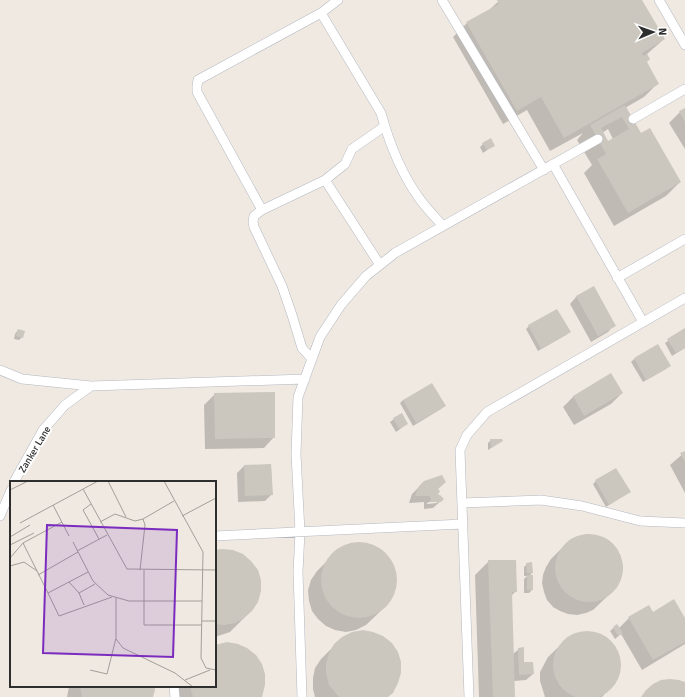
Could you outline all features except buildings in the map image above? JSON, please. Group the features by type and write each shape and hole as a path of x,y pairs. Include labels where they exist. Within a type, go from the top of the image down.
{"lane":[{"path":"262,210 197,92 198,80 321,14 338,0"},
{"path":"442,0 544,170"},
{"path":"659,0 685,45"},
{"path":"321,14 381,113 406,177 419,198 443,226"},
{"path":"633,119 685,89"},
{"path":"312,359 302,348 282,286 254,227 254,216 262,210 325,180 345,164 352,150 385,126"},
{"path":"302,697 298,572 300,532 296,454 298,397 320,337 341,305 366,276 395,253 598,139"},
{"path":"553,164 643,322"},
{"path":"325,180 380,265"},
{"path":"617,278 685,239"},
{"path":"469,697 460,450 467,436 487,412 685,298"},
{"path":"0,370 22,379 92,386 304,379"},
{"name":"Zanker Lane","path":"15,481 43,430 65,405 92,386"},
{"path":"0,516 10,492"},
{"path":"462,503 542,500 582,506 640,521 685,523"},
{"path":"216,536 463,524"},
{"path":"174,687 175,697"}]}
